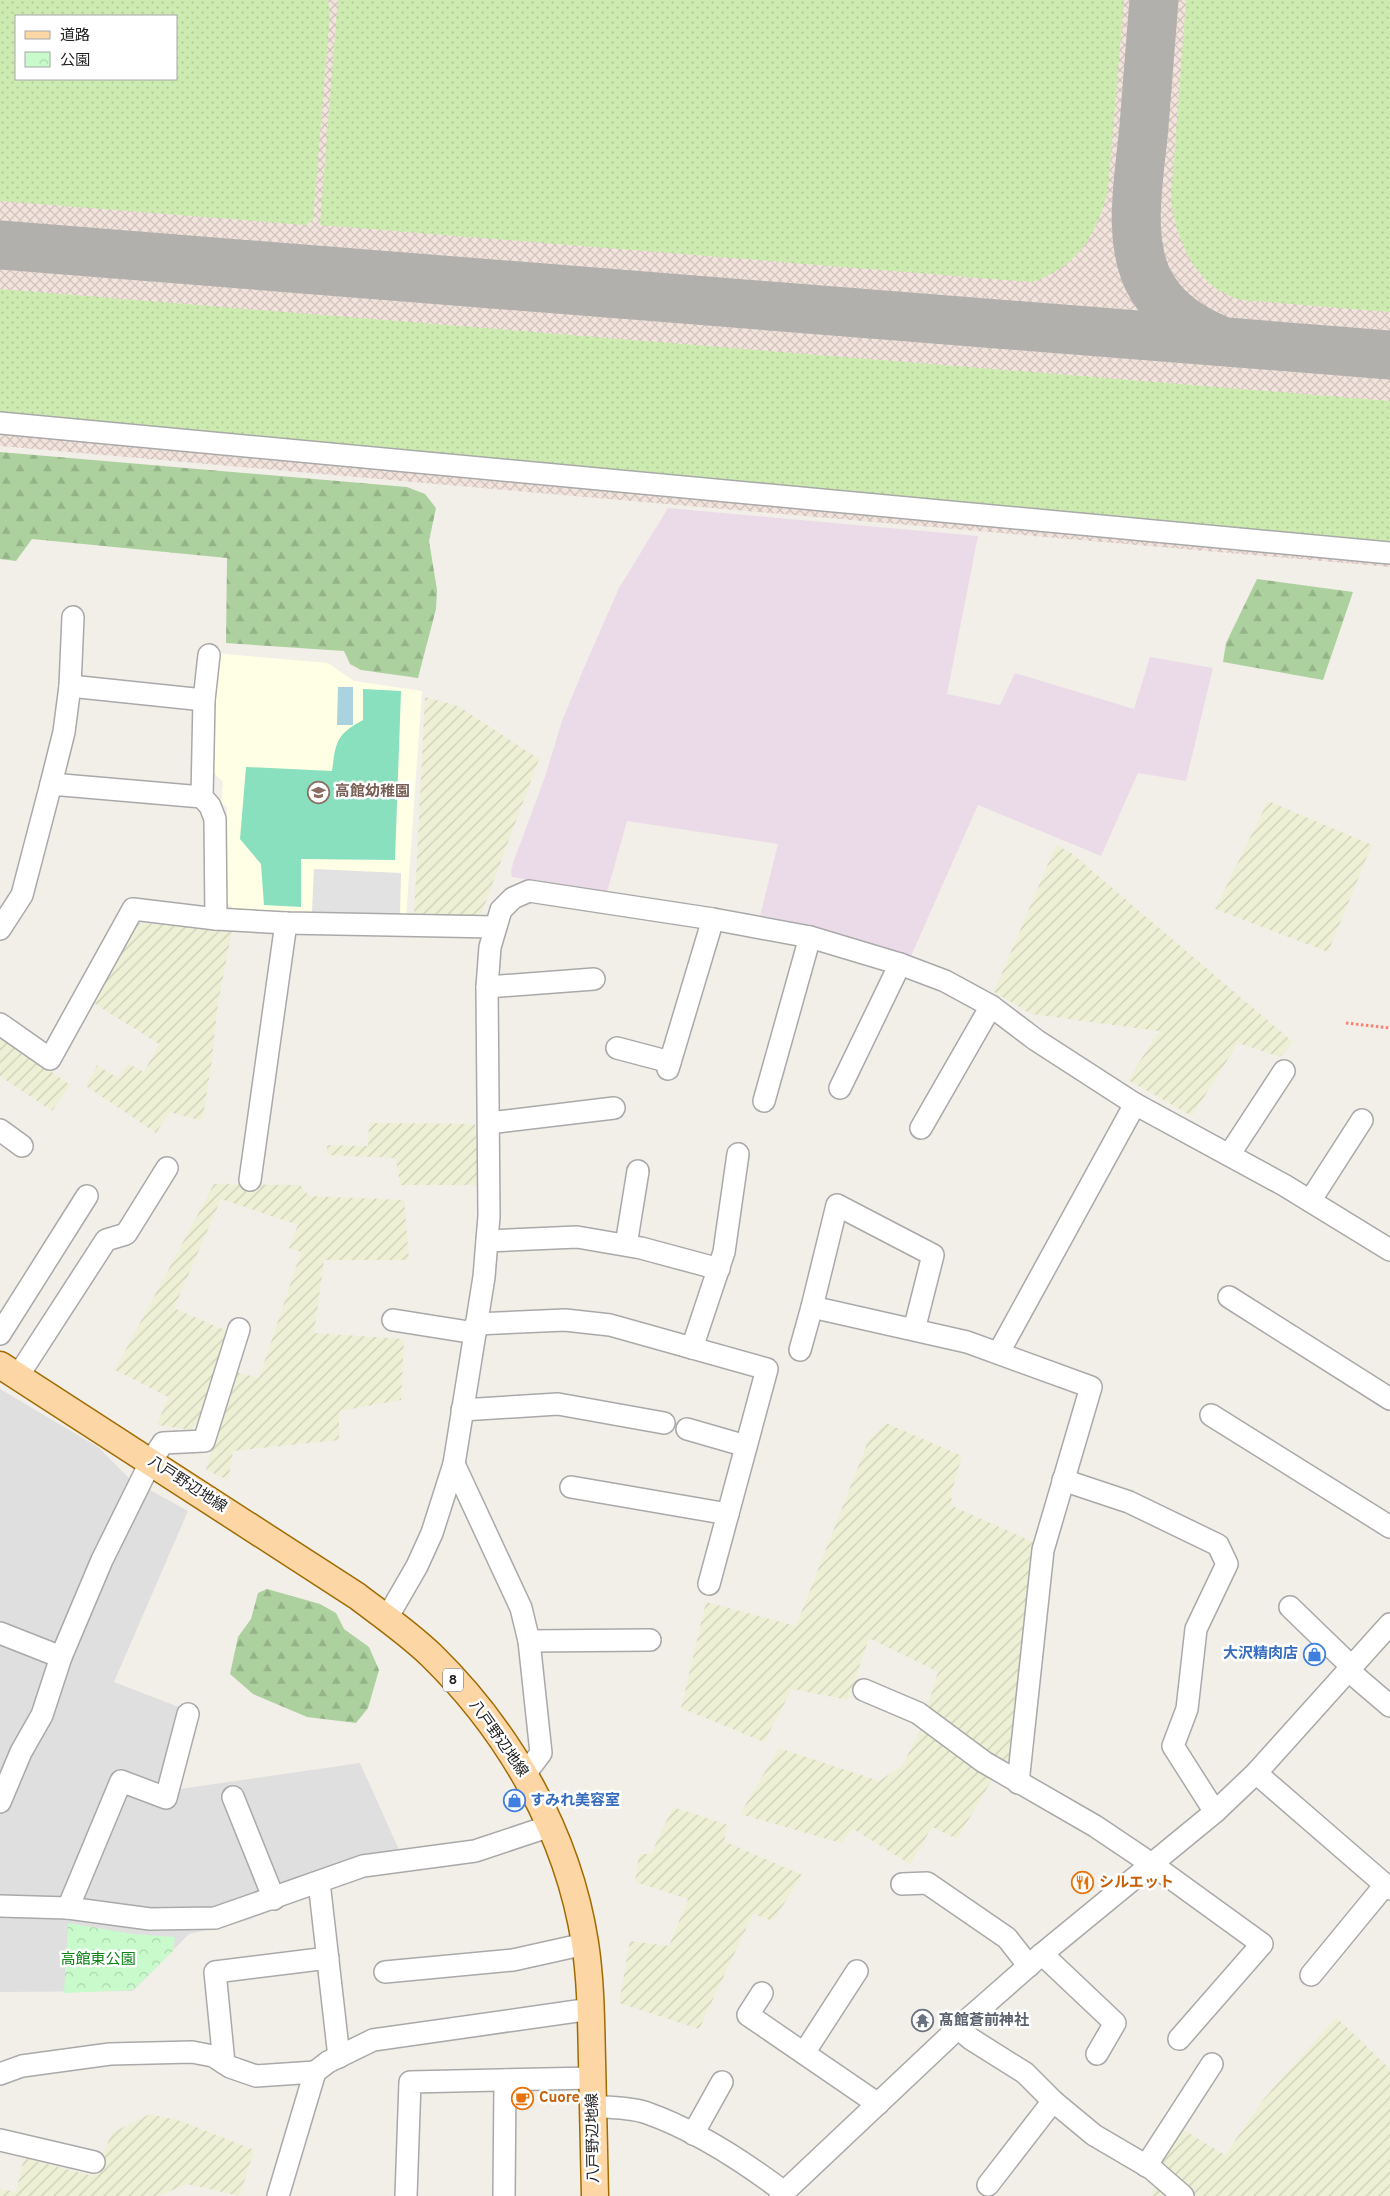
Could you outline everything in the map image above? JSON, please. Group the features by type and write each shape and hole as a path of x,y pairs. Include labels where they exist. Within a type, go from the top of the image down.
{"main road":[{"name":"八戸野辺地線","path":"9,1371 151,1461 387,1618 431,1655 482,1712 525,1774 550,1826 574,1892 585,1944 591,2009 595,2196"}],"street":[{"path":"0,423 1390,552"},
{"path":"0,929 22,895 64,732 70,686 73,617"},
{"path":"208,655 204,700 202,797 210,806 215,819 216,919"},
{"path":"70,686 204,700"},
{"path":"51,784 202,797"},
{"path":"387,1618 417,1566 432,1534 454,1464 476,1329 489,1216 488,988 490,947 501,910 513,898 529,892 713,919 810,937 900,964 945,981 991,1006 1036,1040 1135,1104 1310,1201 1390,1250"},
{"path":"0,1024 50,1060 132,909 216,919 286,923 495,927"},
{"path":"617,1048 669,1066 713,919"},
{"path":"250,1180 286,923"},
{"path":"764,1100 810,937"},
{"path":"840,1088 900,964"},
{"path":"488,988 594,979"},
{"path":"921,1128 991,1006"},
{"path":"1229,1155 1284,1072"},
{"path":"999,1352 1135,1104"},
{"path":"489,1123 614,1108"},
{"path":"1310,1201 1362,1120"},
{"path":"0,1130 22,1146"},
{"path":"692,1348 724,1252 738,1154"},
{"path":"9,1371 106,1240 126,1234 167,1168"},
{"path":"626,1245 638,1171"},
{"path":"0,1334 87,1196"},
{"path":"800,1350 837,1205 933,1255 914,1330"},
{"path":"487,1241 577,1237 626,1245 718,1269"},
{"path":"1229,1297 1390,1398"},
{"path":"812,1307 967,1342 1090,1386 1043,1550 1018,1783"},
{"path":"393,1320 476,1329 574,1321 610,1325 766,1369 709,1584"},
{"path":"0,1802 21,1752 42,1715 62,1657 102,1560 151,1461 163,1443 204,1441 240,1329"},
{"path":"462,1410 558,1404 664,1423"},
{"path":"1211,1415 1390,1527"},
{"path":"687,1429 746,1446"},
{"path":"454,1464 521,1608 529,1641 541,1753 525,1774"},
{"path":"1063,1480 1128,1502 1218,1545 1227,1564 1196,1629 1187,1710 1173,1746 1215,1812"},
{"path":"571,1487 728,1514"},
{"path":"1290,1608 1390,1706"},
{"path":"593,2106 645,2112 693,2134 762,2175 782,2194 958,2028 1036,1960 1215,1812 1256,1773 1390,1624"},
{"path":"0,1633 62,1657"},
{"path":"529,1641 650,1640"},
{"path":"864,1690 918,1713 984,1762 1095,1826 1153,1865 1262,1944 1179,2039"},
{"path":"68,1908 121,1781 166,1798 188,1714"},
{"path":"1256,1773 1388,1887 1311,1975"},
{"path":"233,1797 274,1899"},
{"path":"0,1906 68,1908 150,1919 216,1918 363,1866 475,1851 550,1826"},
{"path":"319,1882 339,2057"},
{"path":"902,1884 927,1883 1007,1938 1115,2023 1097,2054"},
{"path":"385,1972 513,1960 585,1944"},
{"path":"224,2063 215,1972 328,1958"},
{"path":"804,2053 857,1971"},
{"path":"762,1993 748,2015 878,2104"},
{"path":"0,2074 22,2066 110,2054 192,2052 213,2056 224,2063 256,2076 316,2072 339,2057 373,2040 591,2009"},
{"path":"958,2028 971,2039 1025,2073 1053,2101 1094,2135 1146,2166 1184,2196"},
{"path":"1146,2166 1212,2064"},
{"path":"278,2196 316,2072"},
{"path":"406,2196 410,2082 592,2078"},
{"path":"504,2196 505,2080"},
{"path":"693,2134 722,2082"},
{"path":"988,2185 1053,2101"},
{"path":"0,2140 94,2162"}],"path":[{"path":"1346,1023 1390,1028"}],"shaded area":[{"path":"0,0 1390,0 1390,567 0,446"},
{"path":"668,508 978,536 947,694 1000,705 1015,673 1134,709 1150,657 1213,668 1186,781 1138,773 1101,856 978,805 911,956 807,925 760,916 778,844 627,821 607,892 512,877 513,863 545,777 562,721 583,670 619,588"},
{"name":"高館幼稚園","path":"214,653 328,663 354,681 422,691 406,918 238,912 228,904 222,895 227,807 221,803 223,782 209,768"},
{"path":"425,697 458,706 539,759 479,920 414,916"},
{"path":"1268,801 1372,845 1328,952 1215,909"},
{"path":"1056,845 1070,852 1293,1042 1280,1057 1238,1043 1192,1116 1128,1080 1159,1031 1031,1014 994,992"},
{"path":"314,869 401,873 400,916 312,912"},
{"path":"140,923 232,931 218,1003 211,1067 202,1121 170,1112 156,1133 86,1086 97,1065 118,1078 128,1064 144,1072 159,1044 92,1002 133,925"},
{"path":"0,1035 70,1085 52,1111 0,1076"},
{"path":"369,1123 475,1124 479,1185 400,1185 396,1158 327,1155 327,1145 368,1146"},
{"path":"214,1184 300,1185 309,1196 404,1200 409,1260 324,1260 314,1333 404,1339 401,1400 339,1411 339,1440 233,1451 228,1480 206,1470 235,1372 259,1378 301,1252 289,1248 298,1225 221,1199 174,1308 229,1332 200,1418 191,1430 157,1425 168,1397 115,1370"},
{"path":"0,1389 98,1447 130,1479 188,1511 114,1682 197,1714 180,1789 360,1763 409,1872 370,1874 245,1921 189,1934 133,1991 0,1992"},
{"path":"886,1423 962,1456 951,1494 952,1506 1033,1542 1011,1769 1002,1763 957,1839 932,1827 910,1864 853,1829 841,1843 740,1814 779,1748 879,1781 902,1766 920,1731 938,1672 869,1638 848,1700 792,1689 764,1742 681,1708 706,1602 796,1626 868,1441"},
{"path":"673,1807 728,1825 724,1841 802,1875 773,1921 753,1914 699,2029 619,2003 630,1941 669,1946 688,1899 635,1882 639,1854 651,1854"},
{"path":"1336,2017 1390,2069 1390,2196 1152,2196 1161,2156 1179,2127 1225,2155 1263,2100"},
{"path":"150,2114 181,2121 254,2150 240,2196 187,2184 158,2196 0,2196 0,2189 16,2192 24,2158 93,2176 112,2133"}],"green space":[{"path":"0,0 328,0 330,13 313,220 306,225 0,201"},
{"path":"1124,0 1108,189 1104,205 1091,234 1073,258 1048,276 1032,282 320,225 337,10 338,1"},
{"path":"1186,0 1390,0 1390,312 1241,300 1225,294 1212,285 1200,274 1191,261 1178,231 1171,199"},
{"path":"0,289 1390,401 1390,544 0,416"},
{"path":"0,452 407,487 425,494 436,508 429,541 437,590 436,609 418,678 361,670 350,664 344,651 226,643 227,558 32,539 16,561 0,559"},
{"path":"1257,579 1353,592 1323,680 1223,662 1226,643"},
{"path":"363,689 401,691 395,860 301,859 301,907 264,905 261,864 240,839 246,767 332,771 336,746 342,735 363,720"},
{"path":"267,1589 320,1604 336,1613 344,1629 369,1647 379,1670 368,1708 356,1723 307,1717 253,1694 230,1674 238,1637 251,1619 258,1593"},
{"name":"高館東公園","path":"68,1923 133,1934 175,1937 173,1951 133,1990 64,1993"}],"water":[{"path":"338,687 353,687 353,725 337,725"}],"taxiway":[{"path":"1154,0 1136,208 1139,250 1144,269 1152,287 1165,305 1190,325 1219,340"},
{"path":"0,245 1390,355"}],"place":[{"name":"高館幼稚園","path":"319,792"},
{"name":"大沢精肉店","path":"1314,1654"},
{"name":"すみれ美容室","path":"514,1801"},
{"name":"シルエット","path":"1083,1883"},
{"name":"髙館蒼前神社","path":"923,2021"},
{"name":"Cuore","path":"523,2098"}]}
